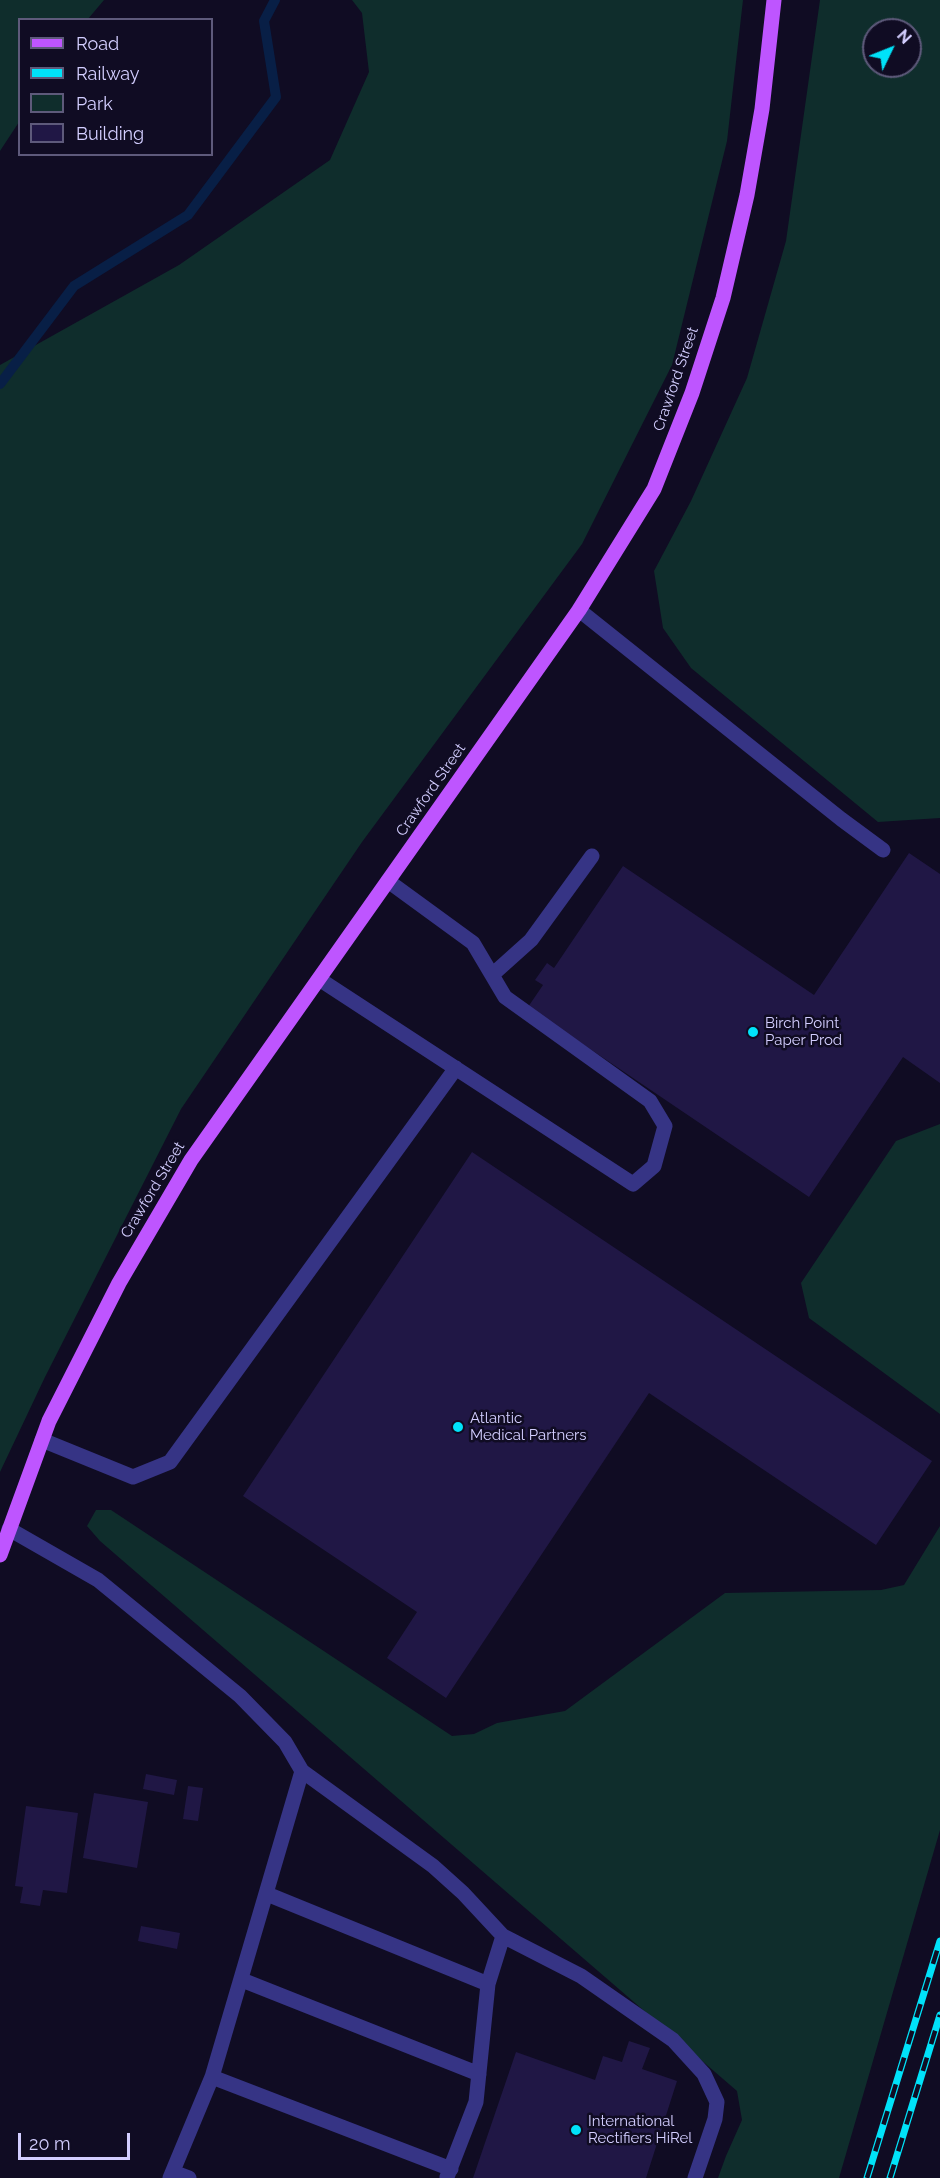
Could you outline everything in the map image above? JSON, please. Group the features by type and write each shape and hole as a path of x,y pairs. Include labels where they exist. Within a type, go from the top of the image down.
{"main road":[{"name":"Crawford Street","path":"0,1555 58,1402 119,1283 191,1160 579,610 654,489 692,393 723,298 747,195 774,0"}],"lane":[{"path":"579,610 840,819 883,850"},
{"path":"492,975 531,940 592,856"},
{"path":"319,979 633,1184 654,1166 665,1126 650,1101 505,997 473,943 388,881"},
{"path":"42,1440 133,1477 170,1462 456,1068"},
{"path":"9,1528 99,1580 240,1696 285,1742 302,1771 434,1866 503,1936 581,1976 674,2040 704,2074 717,2102 715,2119 695,2178"},
{"path":"189,2178 171,2175 212,2077 302,1771"},
{"path":"267,1894 488,1984"},
{"path":"212,2077 449,2173 476,2103 488,1984 503,1936"},
{"path":"242,1980 479,2074"}],"green space":[{"path":"0,0 104,0 89,18 18,18 18,124 0,151"},
{"path":"352,0 743,0 727,141 672,365 582,544 362,842 181,1109 45,1377 0,1472 0,365 179,265 330,160 369,72 362,13"},
{"path":"820,0 940,0 940,818 878,822 691,668 663,628 654,571 691,501 747,378 786,241"},
{"path":"940,1124 940,1414 809,1318 801,1283 896,1141"},
{"path":"96,1510 111,1510 452,1736 474,1734 497,1723 565,1711 725,1593 881,1590 904,1585 940,1526 940,1830 839,2178 718,2178 742,2120 737,2091 100,1541 87,1526"}],"building":[{"name":"Birch Point Paper Prod","path":"909,853 940,874 940,1083 903,1057 809,1197 528,1007 543,985 535,980 547,963 554,968 623,866 814,995"},
{"name":"Atlantic Medical Partners","path":"472,1152 932,1461 876,1545 649,1393 446,1698 387,1658 417,1612 243,1496"},
{"path":"146,1774 177,1780 174,1795 143,1789"},
{"path":"188,1786 203,1788 198,1821 183,1819"},
{"path":"94,1793 148,1802 137,1868 83,1858"},
{"path":"26,1806 78,1813 67,1893 43,1890 40,1906 20,1903 23,1887 15,1886"},
{"path":"141,1926 180,1933 177,1949 138,1941"},
{"name":"International Rectifiers HiRel","path":"629,2041 650,2048 642,2069 677,2081 646,2178 473,2178 516,2052 595,2080 603,2056 622,2062"}],"waterway":[{"path":"0,384 74,286 188,215 276,97 264,21 275,0"}],"railway":[{"path":"867,2178 940,1941"},
{"path":"890,2178 940,2015"}],"place":[{"name":"Birch Point Paper Prod","path":"753,1032"},
{"name":"Atlantic Medical Partners","path":"458,1427"},
{"name":"International Rectifiers HiRel","path":"576,2130"}]}
